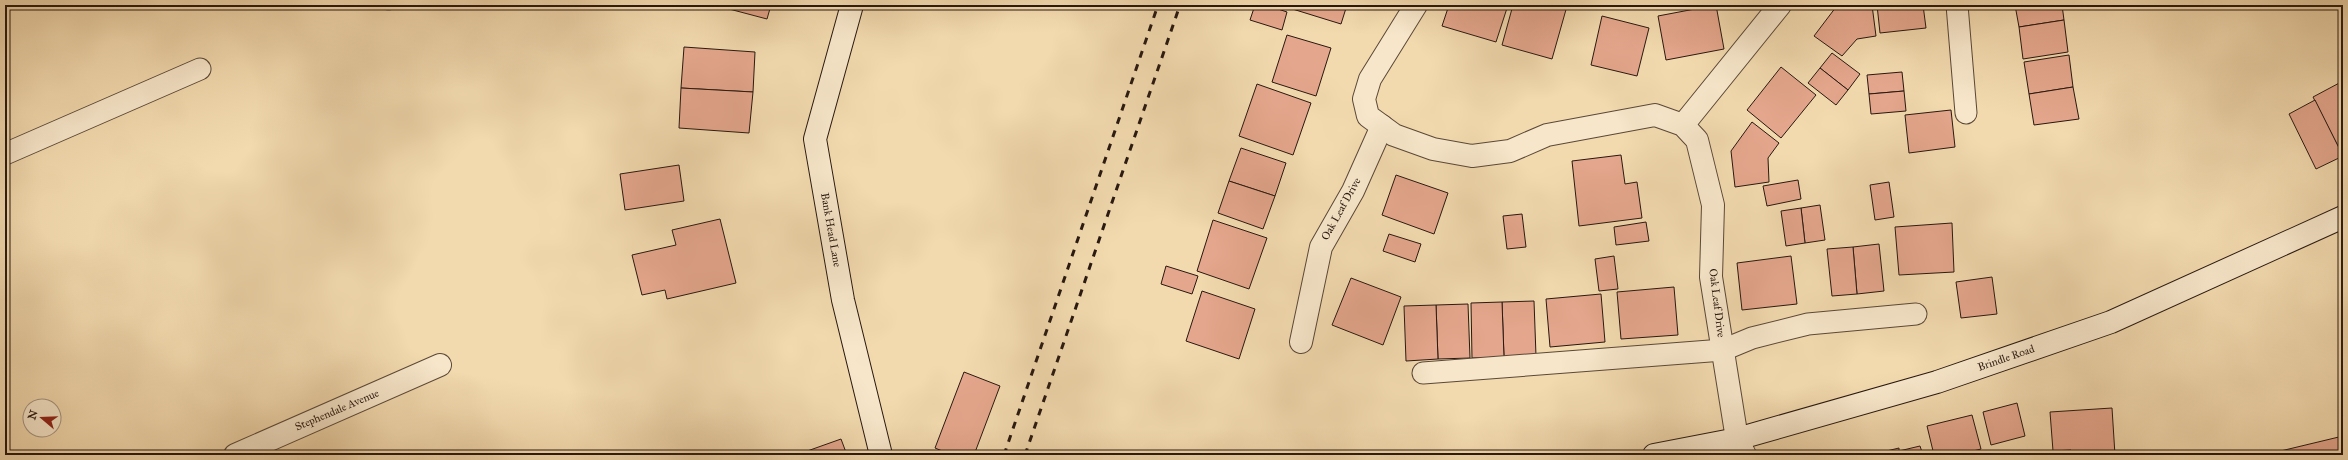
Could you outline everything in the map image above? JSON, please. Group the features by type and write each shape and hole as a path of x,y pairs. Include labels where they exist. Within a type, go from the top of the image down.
{"street":[{"name":"Bank Head Lane","path":"852,5 815,139 843,300 881,455"},
{"name":"Oak Leaf Drive","path":"1416,5 1370,79 1364,99 1368,116 1394,135 1433,149 1472,156 1510,151 1547,135 1655,115 1683,125 1697,140 1713,205 1712,277 1740,447"},
{"path":"1683,125 1780,5"},
{"name":"Oak Leaf Drive","path":"1301,342 1321,246 1353,191 1382,126"},
{"name":"Brindle Road","path":"1654,455 1740,447 1937,382 2111,322 2343,217"},
{"name":"Stephendale Avenue","path":"235,455 440,365"}],"lane":[{"path":"1957,5 1966,113"},
{"path":"5,154 200,69"},
{"path":"1423,373 1723,350 1752,338 1808,324 1916,314"}],"building":[{"path":"714,5 771,5 767,19"},
{"path":"1255,5 1266,5 1287,12 1282,30 1250,20"},
{"path":"1287,5 1347,5 1341,24 1286,7"},
{"path":"1449,5 1508,5 1496,42 1442,26"},
{"path":"1513,5 1567,6 1552,59 1502,45"},
{"path":"1716,5 1724,49 1666,60 1658,16"},
{"path":"1872,5 1876,36 1857,39 1842,56 1814,36 1836,7"},
{"path":"1877,5 1923,5 1926,28 1880,33"},
{"path":"2015,5 2062,5 2064,20 2019,27"},
{"path":"1602,16 1649,28 1637,76 1591,65"},
{"path":"2064,20 2068,52 2023,59 2019,27"},
{"path":"1287,35 1331,48 1316,96 1272,82"},
{"path":"684,47 755,52 753,92 681,88"},
{"path":"1832,53 1860,74 1848,90 1820,68"},
{"path":"2069,55 2073,87 2029,94 2024,62"},
{"path":"1781,67 1816,95 1781,138 1747,110"},
{"path":"1820,68 1848,90 1836,105 1808,83"},
{"path":"1902,72 1904,91 1869,94 1867,75"},
{"path":"2343,81 2343,156 2313,97"},
{"path":"1257,84 1311,103 1293,155 1239,136"},
{"path":"2073,87 2079,119 2034,125 2029,94"},
{"path":"681,88 753,92 749,133 679,128"},
{"path":"1904,91 1906,111 1871,114 1869,94"},
{"path":"2315,100 2343,156 2316,169 2289,114"},
{"path":"1951,110 1955,147 1909,153 1905,115"},
{"path":"1752,122 1779,143 1768,158 1769,182 1735,187 1731,151"},
{"path":"1241,148 1286,163 1275,196 1229,181"},
{"path":"1621,155 1625,184 1637,182 1642,218 1579,226 1572,161"},
{"path":"679,165 684,201 625,210 620,174"},
{"path":"1396,175 1448,193 1434,234 1382,215"},
{"path":"1798,180 1801,199 1767,206 1763,186"},
{"path":"1229,181 1275,196 1263,229 1218,213"},
{"path":"1889,182 1894,217 1875,220 1870,185"},
{"path":"1820,205 1825,240 1805,243 1801,208"},
{"path":"1801,208 1805,243 1786,246 1781,211"},
{"path":"1522,214 1526,247 1507,249 1503,216"},
{"path":"720,219 736,283 667,299 665,290 642,295 632,255 676,245 672,230"},
{"path":"1213,220 1267,238 1249,289 1197,271"},
{"path":"1646,222 1649,241 1616,245 1614,227"},
{"path":"1952,223 1954,272 1899,275 1895,227"},
{"path":"1389,234 1421,244 1415,262 1383,251"},
{"path":"1879,244 1884,291 1857,294 1853,247"},
{"path":"1853,247 1857,294 1832,296 1827,249"},
{"path":"1614,256 1618,289 1599,291 1595,259"},
{"path":"1791,256 1797,304 1742,310 1737,263"},
{"path":"1166,266 1198,276 1192,294 1161,284"},
{"path":"1992,277 1997,314 1961,318 1956,282"},
{"path":"1351,278 1401,297 1383,345 1332,325"},
{"path":"1674,287 1678,335 1621,339 1617,292"},
{"path":"1202,291 1255,309 1239,359 1186,341"},
{"path":"1601,294 1605,342 1550,347 1546,299"},
{"path":"1534,301 1536,356 1504,357 1502,302"},
{"path":"1502,302 1504,357 1472,358 1471,303"},
{"path":"1468,304 1470,358 1438,359 1436,305"},
{"path":"1436,305 1438,359 1406,361 1404,306"},
{"path":"964,372 1000,386 974,455 952,455 935,448"},
{"path":"2017,403 2025,436 1991,445 1983,412"},
{"path":"2112,408 2115,455 2071,455 2071,450 2053,451 2050,412"},
{"path":"1972,415 1981,449 1957,455 1934,455 1927,426"},
{"path":"2343,436 2343,455 2264,455"},
{"path":"841,439 847,455 796,455"},
{"path":"1920,446 1923,455 1870,455 1899,448 1899,451"}],"railway":[{"path":"1004,455 1158,5"},
{"path":"1025,455 1180,5"}]}
